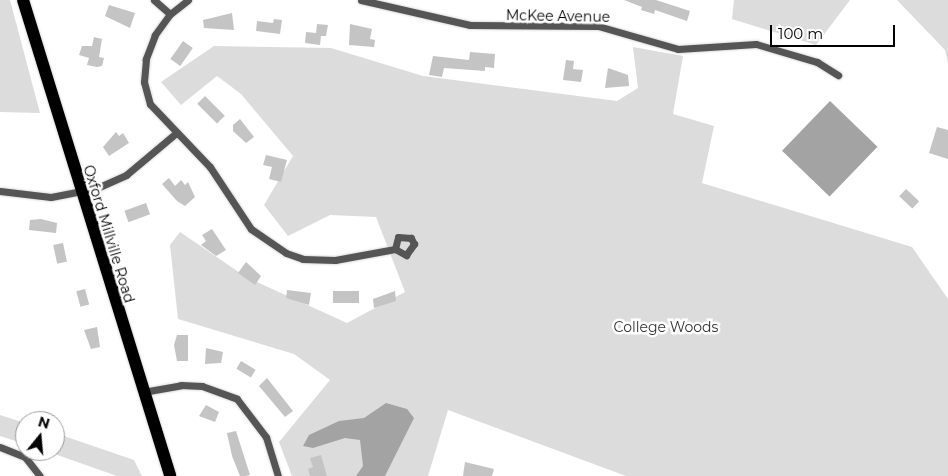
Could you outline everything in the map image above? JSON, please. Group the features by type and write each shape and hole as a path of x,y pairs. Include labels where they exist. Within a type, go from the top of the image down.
{"highway":[{"name":"Oxford Millville Road","path":"23,0 80,193 170,476"}],"street":[{"path":"154,0 170,14"},
{"path":"188,0 170,14 155,35 146,59 144,82 150,104 210,167 251,229 286,253 303,259 336,260 395,249"},
{"name":"McKee Avenue","path":"361,0 470,25 598,26 678,49 732,44 765,46 817,62 838,75"},
{"path":"0,191 51,197 80,193 126,175 176,133"},
{"path":"142,392 181,385 202,386 237,399 266,437 278,476"},
{"path":"0,447 26,458 40,476"}],"green space":[{"path":"0,0 10,0 40,113 0,112"},
{"path":"734,0 850,0 816,45 732,19"},
{"path":"897,0 948,0 948,63 945,50"},
{"name":"College Woods","path":"214,46 331,48 423,76 617,101 638,88 633,47 683,56 673,114 714,126 702,183 912,247 948,299 948,476 626,476 448,410 428,476 292,476 279,442 330,380 294,354 178,319 170,245 180,232 246,277 347,323 405,292 376,217 330,215 288,236 264,205 293,156 241,94 217,76 181,105 161,82"},
{"path":"0,415 15,420 15,441 0,436"},
{"path":"65,436 134,460 142,476 117,476 65,458"}],"shaded area":[{"path":"830,101 877,147 830,196 782,151"},
{"path":"386,403 407,409 414,418 385,476 356,476 363,466 360,440 345,438 313,448 303,446 309,435 339,421 364,418"}],"building":[{"path":"624,0 656,0 690,11 687,21 655,10 654,14 641,10 642,7"},
{"path":"109,5 135,13 130,28 105,16"},
{"path":"232,13 234,30 204,28 203,20"},
{"path":"274,19 282,20 280,34 256,31 257,21 273,23"},
{"path":"317,24 328,25 326,36 321,36 320,45 305,43 306,32 316,33"},
{"path":"350,24 372,29 370,39 375,40 374,47 349,45"},
{"path":"94,37 102,39 99,57 104,58 102,66 97,67 87,65 89,58 79,55 82,46 92,46"},
{"path":"183,41 193,48 180,66 170,59"},
{"path":"470,52 495,54 494,68 485,67 485,71 444,68 442,77 429,75 433,56 469,60"},
{"path":"566,60 574,61 573,69 583,70 581,82 563,80"},
{"path":"608,68 628,75 629,86 605,88"},
{"path":"205,96 225,116 217,124 197,104"},
{"path":"240,119 254,137 246,143 233,131 233,125"},
{"path":"937,127 948,130 948,159 929,153"},
{"path":"116,132 119,136 123,133 129,143 109,156 103,147"},
{"path":"266,155 287,160 281,182 269,179 272,167 263,165"},
{"path":"169,178 175,186 181,180 185,185 188,182 195,197 185,206 177,201 162,184"},
{"path":"906,189 919,201 912,209 899,196"},
{"path":"146,203 150,214 128,222 124,211"},
{"path":"41,219 57,223 56,233 29,230 30,220"},
{"path":"212,229 226,250 216,256 201,245 206,241 202,235"},
{"path":"63,243 67,262 57,264 53,245"},
{"path":"246,262 261,276 255,285 238,273"},
{"path":"85,289 89,304 80,307 76,291"},
{"path":"287,290 311,293 309,305 286,298"},
{"path":"333,291 359,291 359,303 333,303"},
{"path":"395,291 396,301 374,308 373,299"},
{"path":"97,327 100,347 91,349 84,330"},
{"path":"177,335 188,335 188,361 177,361 174,345"},
{"path":"206,348 223,352 221,363 205,364"},
{"path":"241,361 256,370 251,377 236,369"},
{"path":"267,378 293,411 285,417 259,386"},
{"path":"206,405 219,412 215,422 199,416"},
{"path":"236,431 250,475 240,476 232,456 227,433"},
{"path":"321,455 327,476 310,476 308,469 313,467 310,458"},
{"path":"465,462 494,469 492,476 463,476"}]}
